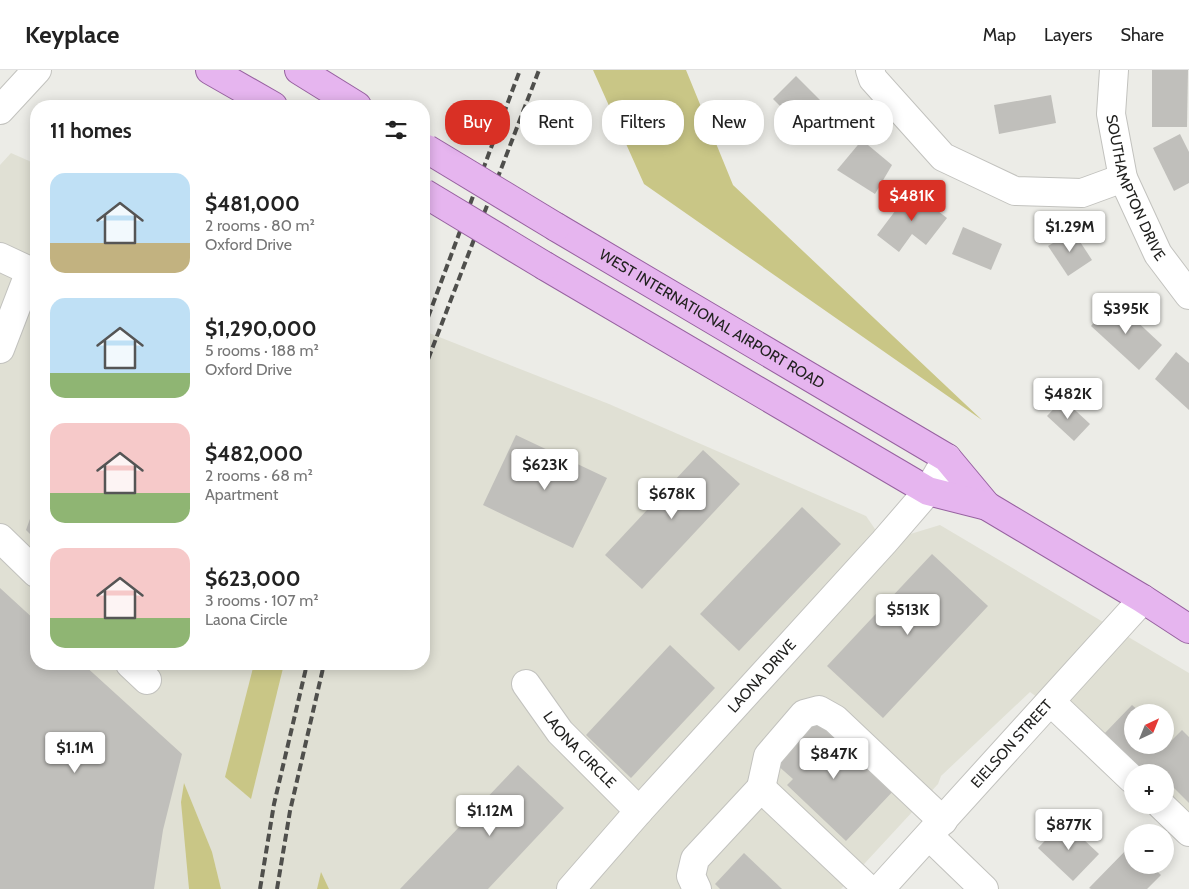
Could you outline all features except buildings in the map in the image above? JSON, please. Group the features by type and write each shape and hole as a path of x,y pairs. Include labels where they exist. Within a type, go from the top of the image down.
{"main road":[{"path":"210,70 262,100"},
{"path":"299,70 347,100"},
{"name":"WEST INTERNATIONAL AIRPORT ROAD","path":"430,151 947,458 987,506"},
{"name":"WEST INTERNATIONAL AIRPORT ROAD","path":"430,197 544,266 928,491 987,506 1189,628"}],"street":[{"path":"0,110 37,70"},
{"path":"870,70 873,79 943,157 1015,191 1082,193 1123,178"},
{"name":"SOUTHAMPTON DRIVE","path":"1114,70 1111,114 1123,178 1158,254 1189,295"},
{"path":"0,257 30,271 0,349"},
{"name":"LAONA DRIVE","path":"571,889 639,811 884,542 928,491 947,458"},
{"path":"0,538 30,567"},
{"name":"EIELSON STREET","path":"880,889 1143,599"},
{"name":"LAONA CIRCLE","path":"526,684 560,732 639,811"},
{"path":"1051,702 1124,771"},
{"path":"697,889 691,876 695,859 761,788 768,756 804,714 818,710 835,719 936,828 984,889"},
{"path":"761,788 868,889"},
{"path":"1170,814 1189,832"}],"shaded area":[{"path":"593,70 686,70 698,100 694,100 694,145 717,145 733,185 982,420 644,184 627,145 684,145 684,100 606,100"},
{"path":"11,153 30,161 30,670 430,670 430,333 609,404 866,516 884,542 940,525 1189,673 1189,835 1172,814 1174,814 1174,764 1124,765 1071,722 1030,692 941,776 938,784 841,889 0,889 0,165"},
{"path":"252,670 283,670 251,799 225,777"},
{"path":"184,783 212,852 221,889 189,889 181,802"},
{"path":"321,872 329,889 317,889"}],"railway":[{"path":"430,312 520,70"},
{"path":"430,354 539,70"},
{"path":"260,889 274,804 306,670"},
{"path":"277,889 290,811 323,670"}]}
